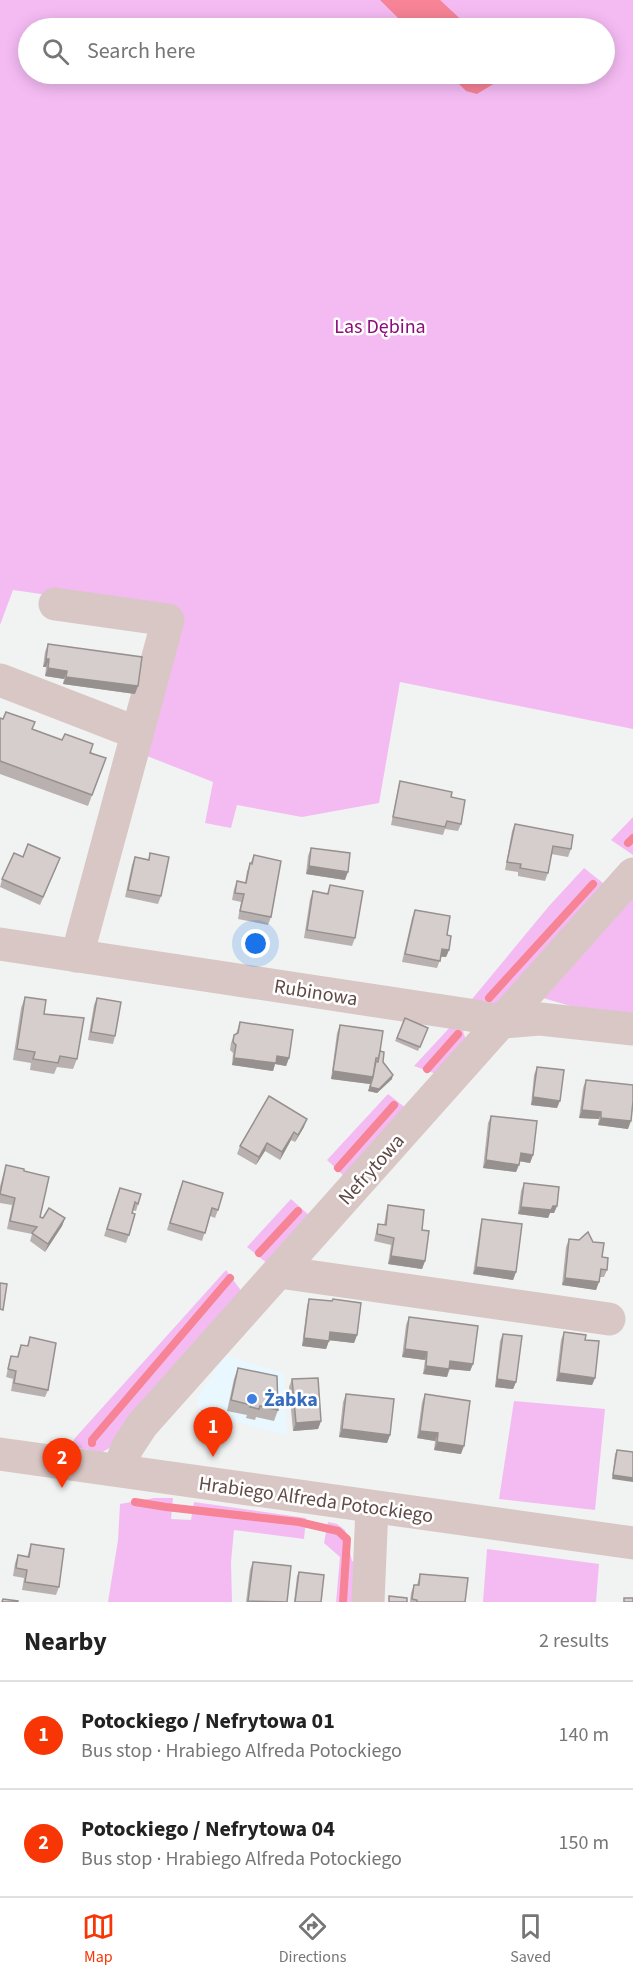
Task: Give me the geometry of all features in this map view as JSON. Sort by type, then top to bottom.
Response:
[{"type":"street","points":[[55,604],[168,621],[78,956]]},
{"type":"street","points":[[0,680],[138,733]]},
{"type":"street","name":"Nefrytowa","points":[[119,1470],[127,1448],[142,1425],[633,874]]},
{"type":"street","name":"Rubinowa","points":[[0,944],[503,1022],[540,1019],[633,1029]]},
{"type":"street","points":[[279,1272],[609,1319]]},
{"type":"street","name":"Hrabiego Alfreda Potockiego","points":[[0,1454],[633,1543]]},
{"type":"street","points":[[368,1602],[372,1507]]},
{"type":"shaded area","points":[[380,0],[440,0],[459,18],[398,18]]},
{"type":"shaded area","points":[[459,84],[493,84],[477,94],[466,91]]},
{"type":"shaded area","points":[[225,1355],[284,1373],[287,1435],[199,1413],[197,1399]]},
{"type":"green space","name":"Las Dębina","points":[[0,0],[633,0],[633,729],[400,682],[379,803],[302,817],[237,805],[231,828],[205,823],[213,782],[142,754],[180,614],[13,590],[0,625]]},
{"type":"green space","points":[[633,817],[633,855],[611,840]]},
{"type":"green space","points":[[584,868],[608,887],[503,1009],[468,1004],[549,906]]},
{"type":"green space","points":[[633,891],[633,1013],[574,1007],[543,998]]},
{"type":"green space","points":[[460,1022],[465,1037],[465,1051],[439,1075],[414,1066],[453,1024]]},
{"type":"green space","points":[[388,1094],[407,1109],[345,1177],[327,1160]]},
{"type":"green space","points":[[291,1199],[311,1217],[268,1264],[247,1247]]},
{"type":"green space","points":[[226,1270],[242,1292],[121,1441],[101,1453],[71,1446],[75,1438]]},
{"type":"green space","points":[[514,1401],[605,1409],[595,1510],[499,1499]]},
{"type":"green space","points":[[154,1498],[173,1498],[171,1519],[191,1520],[194,1502],[306,1518],[304,1539],[234,1530],[231,1562],[232,1602],[108,1602],[118,1540],[120,1504]]},
{"type":"green space","points":[[328,1522],[337,1524],[345,1530],[352,1561],[359,1563],[362,1602],[336,1602],[340,1557],[324,1543]]},
{"type":"green space","points":[[487,1549],[599,1564],[596,1602],[483,1602]]},
{"type":"building","points":[[48,644],[142,657],[138,686],[66,677],[67,671],[48,668],[49,659],[46,659]]},
{"type":"building","points":[[6,712],[35,722],[32,729],[62,740],[65,734],[93,744],[90,753],[106,758],[92,795],[0,761],[0,718],[3,719]]},
{"type":"building","points":[[400,781],[452,792],[451,797],[465,800],[461,824],[447,821],[445,827],[393,817]]},
{"type":"building","points":[[515,824],[573,835],[571,849],[553,846],[548,873],[520,868],[521,864],[507,862]]},
{"type":"building","points":[[28,844],[60,858],[43,897],[2,879],[14,853],[23,857]]},
{"type":"building","points":[[311,848],[350,853],[348,872],[309,866]]},
{"type":"building","points":[[150,853],[169,857],[161,896],[128,890],[135,857],[149,860]]},
{"type":"building","points":[[254,855],[281,861],[271,917],[240,911],[244,894],[235,893],[237,881],[246,883]]},
{"type":"building","points":[[330,885],[363,891],[355,938],[307,930],[313,891],[328,894]]},
{"type":"building","points":[[415,910],[450,916],[447,935],[451,936],[449,950],[442,949],[440,961],[405,954]]},
{"type":"building","points":[[25,997],[46,1000],[44,1014],[84,1018],[77,1059],[60,1056],[58,1063],[33,1059],[35,1052],[17,1049]]},
{"type":"building","points":[[97,998],[121,1002],[115,1036],[91,1032]]},
{"type":"building","points":[[405,1018],[428,1028],[420,1047],[397,1038]]},
{"type":"building","points":[[240,1022],[293,1030],[289,1058],[277,1056],[276,1063],[234,1058],[236,1045],[233,1042],[234,1035],[238,1033]]},
{"type":"building","points":[[340,1025],[383,1031],[379,1058],[376,1058],[373,1077],[333,1071]]},
{"type":"building","points":[[380,1051],[384,1052],[383,1062],[393,1075],[379,1089],[370,1087]]},
{"type":"building","points":[[537,1067],[564,1070],[560,1101],[533,1097]]},
{"type":"building","points":[[586,1080],[633,1085],[631,1121],[601,1118],[601,1112],[582,1110]]},
{"type":"building","points":[[269,1096],[307,1119],[298,1135],[294,1132],[282,1152],[267,1143],[259,1157],[240,1146]]},
{"type":"building","points":[[491,1116],[537,1121],[533,1155],[521,1153],[519,1165],[486,1160]]},
{"type":"building","points":[[6,1165],[49,1177],[40,1217],[43,1218],[49,1208],[65,1218],[48,1244],[32,1233],[37,1227],[10,1221],[15,1198],[0,1194]]},
{"type":"building","points":[[183,1181],[223,1193],[218,1210],[212,1208],[205,1233],[170,1223]]},
{"type":"building","points":[[524,1183],[559,1187],[557,1206],[553,1206],[551,1210],[521,1207]]},
{"type":"building","points":[[120,1188],[141,1194],[138,1204],[135,1202],[132,1213],[135,1214],[129,1235],[107,1229]]},
{"type":"building","points":[[388,1205],[424,1210],[422,1230],[429,1231],[425,1261],[391,1256],[394,1238],[377,1234],[378,1224],[386,1225]]},
{"type":"building","points":[[482,1219],[522,1224],[516,1272],[476,1267]]},
{"type":"building","points":[[588,1232],[593,1242],[604,1243],[602,1257],[608,1258],[607,1270],[601,1269],[599,1282],[565,1278],[569,1239],[579,1240]]},
{"type":"building","points":[[0,1283],[7,1284],[3,1310],[0,1309]]},
{"type":"building","points":[[309,1299],[332,1301],[333,1299],[361,1303],[357,1335],[330,1332],[329,1341],[304,1338]]},
{"type":"building","points":[[409,1317],[478,1326],[473,1364],[450,1361],[449,1369],[426,1366],[427,1352],[405,1349]]},
{"type":"building","points":[[564,1332],[586,1335],[585,1340],[599,1341],[595,1378],[559,1373]]},
{"type":"building","points":[[503,1334],[522,1336],[516,1382],[497,1379]]},
{"type":"building","points":[[30,1337],[56,1343],[48,1390],[14,1383],[16,1371],[8,1369],[11,1356],[18,1357],[21,1345],[28,1346]]},
{"type":"building","name":"Żabka","points":[[238,1368],[277,1376],[278,1410],[260,1406],[259,1409],[231,1400]]},
{"type":"building","points":[[318,1378],[321,1421],[296,1423],[292,1379]]},
{"type":"building","points":[[346,1394],[394,1399],[390,1435],[342,1429]]},
{"type":"building","points":[[425,1394],[470,1401],[464,1446],[437,1442],[438,1433],[420,1431]]},
{"type":"building","points":[[617,1450],[633,1452],[633,1478],[613,1475]]},
{"type":"building","points":[[31,1544],[64,1549],[59,1587],[25,1582],[27,1570],[16,1568],[18,1555],[29,1557]]},
{"type":"building","points":[[253,1562],[291,1566],[287,1602],[248,1601]]},
{"type":"building","points":[[299,1572],[324,1575],[321,1602],[295,1602]]},
{"type":"building","points":[[420,1574],[468,1578],[465,1602],[417,1602],[412,1599],[414,1585],[419,1585]]},
{"type":"building","points":[[389,1596],[407,1598],[407,1602],[389,1602]]},
{"type":"building","points":[[624,1598],[633,1598],[633,1602],[624,1602]]},
{"type":"building","points":[[3,1599],[18,1601],[18,1602],[2,1602]]},
{"type":"waterway","points":[[628,843],[633,838]]},
{"type":"waterway","points":[[489,998],[593,884]]},
{"type":"waterway","points":[[427,1069],[458,1034]]},
{"type":"waterway","points":[[338,1168],[394,1105]]},
{"type":"waterway","points":[[259,1253],[298,1211]]},
{"type":"waterway","points":[[92,1443],[92,1440],[230,1278]]},
{"type":"waterway","points":[[135,1502],[299,1522],[338,1531],[347,1539],[343,1602]]},
{"type":"place","name":"Żabka","points":[[252,1399]]},
{"type":"place","name":"Potockiego / Nefrytowa 01","points":[[213,1457]]},
{"type":"place","name":"Potockiego / Nefrytowa 04","points":[[62,1488]]}]
